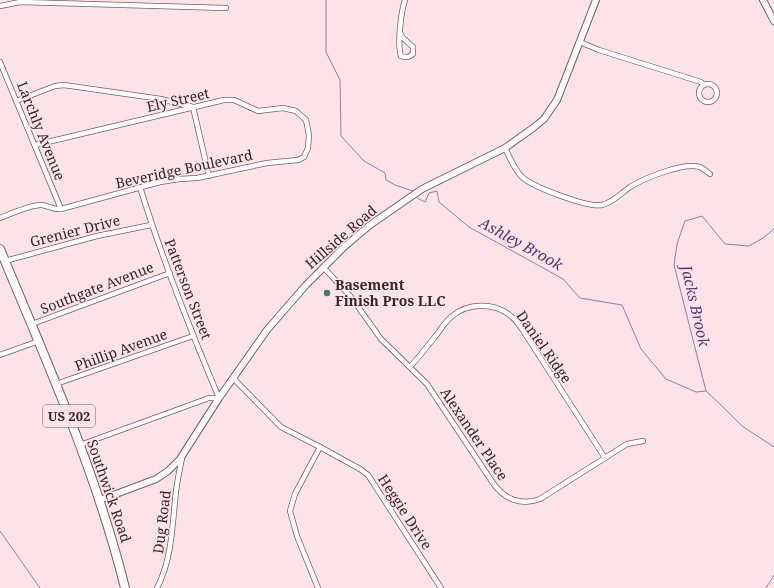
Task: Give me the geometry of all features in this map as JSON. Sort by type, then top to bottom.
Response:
[{"type":"highway","name":"Southwick Road","points":[[0,249],[39,341],[80,445],[100,500],[125,588]]},
{"type":"street","points":[[400,33],[402,38],[413,47],[414,54],[410,57],[402,56],[399,51],[400,33],[406,0]]},
{"type":"street","name":"Hillside Road","points":[[100,500],[148,483],[162,476],[174,466],[259,341],[290,302],[344,247],[370,224],[422,189],[505,148],[544,119],[557,100],[596,0]]},
{"type":"street","points":[[763,0],[774,21]]},
{"type":"street","points":[[0,6],[20,2],[226,8]]},
{"type":"street","points":[[580,42],[599,50],[701,82],[703,85],[712,84],[717,89],[717,98],[712,102],[703,101],[699,96],[699,90],[703,85]]},
{"type":"street","name":"Larchly Avenue","points":[[0,62],[61,209]]},
{"type":"street","points":[[16,101],[54,86],[64,85],[161,99],[193,107],[209,176]]},
{"type":"street","name":"Ely Street","points":[[35,145],[224,100],[234,100],[258,111],[283,108],[296,111],[306,120],[309,135]]},
{"type":"street","name":"Beveridge Boulevard","points":[[0,218],[21,210],[38,206],[61,209],[140,187],[172,180],[209,176],[267,163],[293,162],[304,157],[309,135]]},
{"type":"street","points":[[505,148],[516,169],[525,180],[540,188],[591,205],[602,205],[612,201],[630,187],[664,172],[694,166],[710,174]]},
{"type":"street","name":"Patterson Street","points":[[140,187],[152,225],[193,336],[219,398]]},
{"type":"street","name":"Grenier Drive","points":[[5,261],[78,240],[152,225]]},
{"type":"street","name":"Alexander Place","points":[[324,268],[351,297],[381,339],[423,380],[434,393],[497,488],[504,495],[526,502],[540,499],[629,443],[643,441]]},
{"type":"street","name":"Southgate Avenue","points":[[32,324],[170,273]]},
{"type":"street","name":"Daniel Ridge","points":[[410,367],[442,326],[455,314],[463,309],[476,306],[487,306],[498,309],[511,316],[522,329],[605,458]]},
{"type":"street","name":"Phillip Avenue","points":[[56,384],[193,336]]},
{"type":"street","points":[[0,355],[39,341]]},
{"type":"street","name":"Heggie Drive","points":[[233,378],[281,427],[360,469],[368,475],[441,588]]},
{"type":"street","points":[[80,445],[209,398],[219,398]]},
{"type":"street","points":[[318,588],[297,536],[290,511],[295,494],[320,447]]},
{"type":"street","name":"Dug Road","points":[[157,588],[166,568],[169,555],[175,498],[182,456]]},
{"type":"waterway","name":"Ashley Brook","points":[[326,0],[326,52],[340,80],[341,136],[364,161],[385,173],[386,180],[395,185],[413,191]]},
{"type":"waterway","name":"Ashley Brook","points":[[417,198],[425,202],[429,193],[437,191],[439,202],[469,227],[563,279],[580,298],[622,305],[641,349],[666,379],[696,392],[706,391]]},
{"type":"waterway","name":"Jacks Brook","points":[[774,229],[763,238],[749,246],[725,244],[702,216],[685,221],[677,244],[674,265],[706,391],[742,426],[774,447]]},
{"type":"waterway","points":[[0,531],[40,588]]},
{"type":"waterway","name":"Jacks Brook","points":[[766,588],[774,575]]},
{"type":"place","name":"Basement Finish Pros LLC","points":[[327,293]]}]
